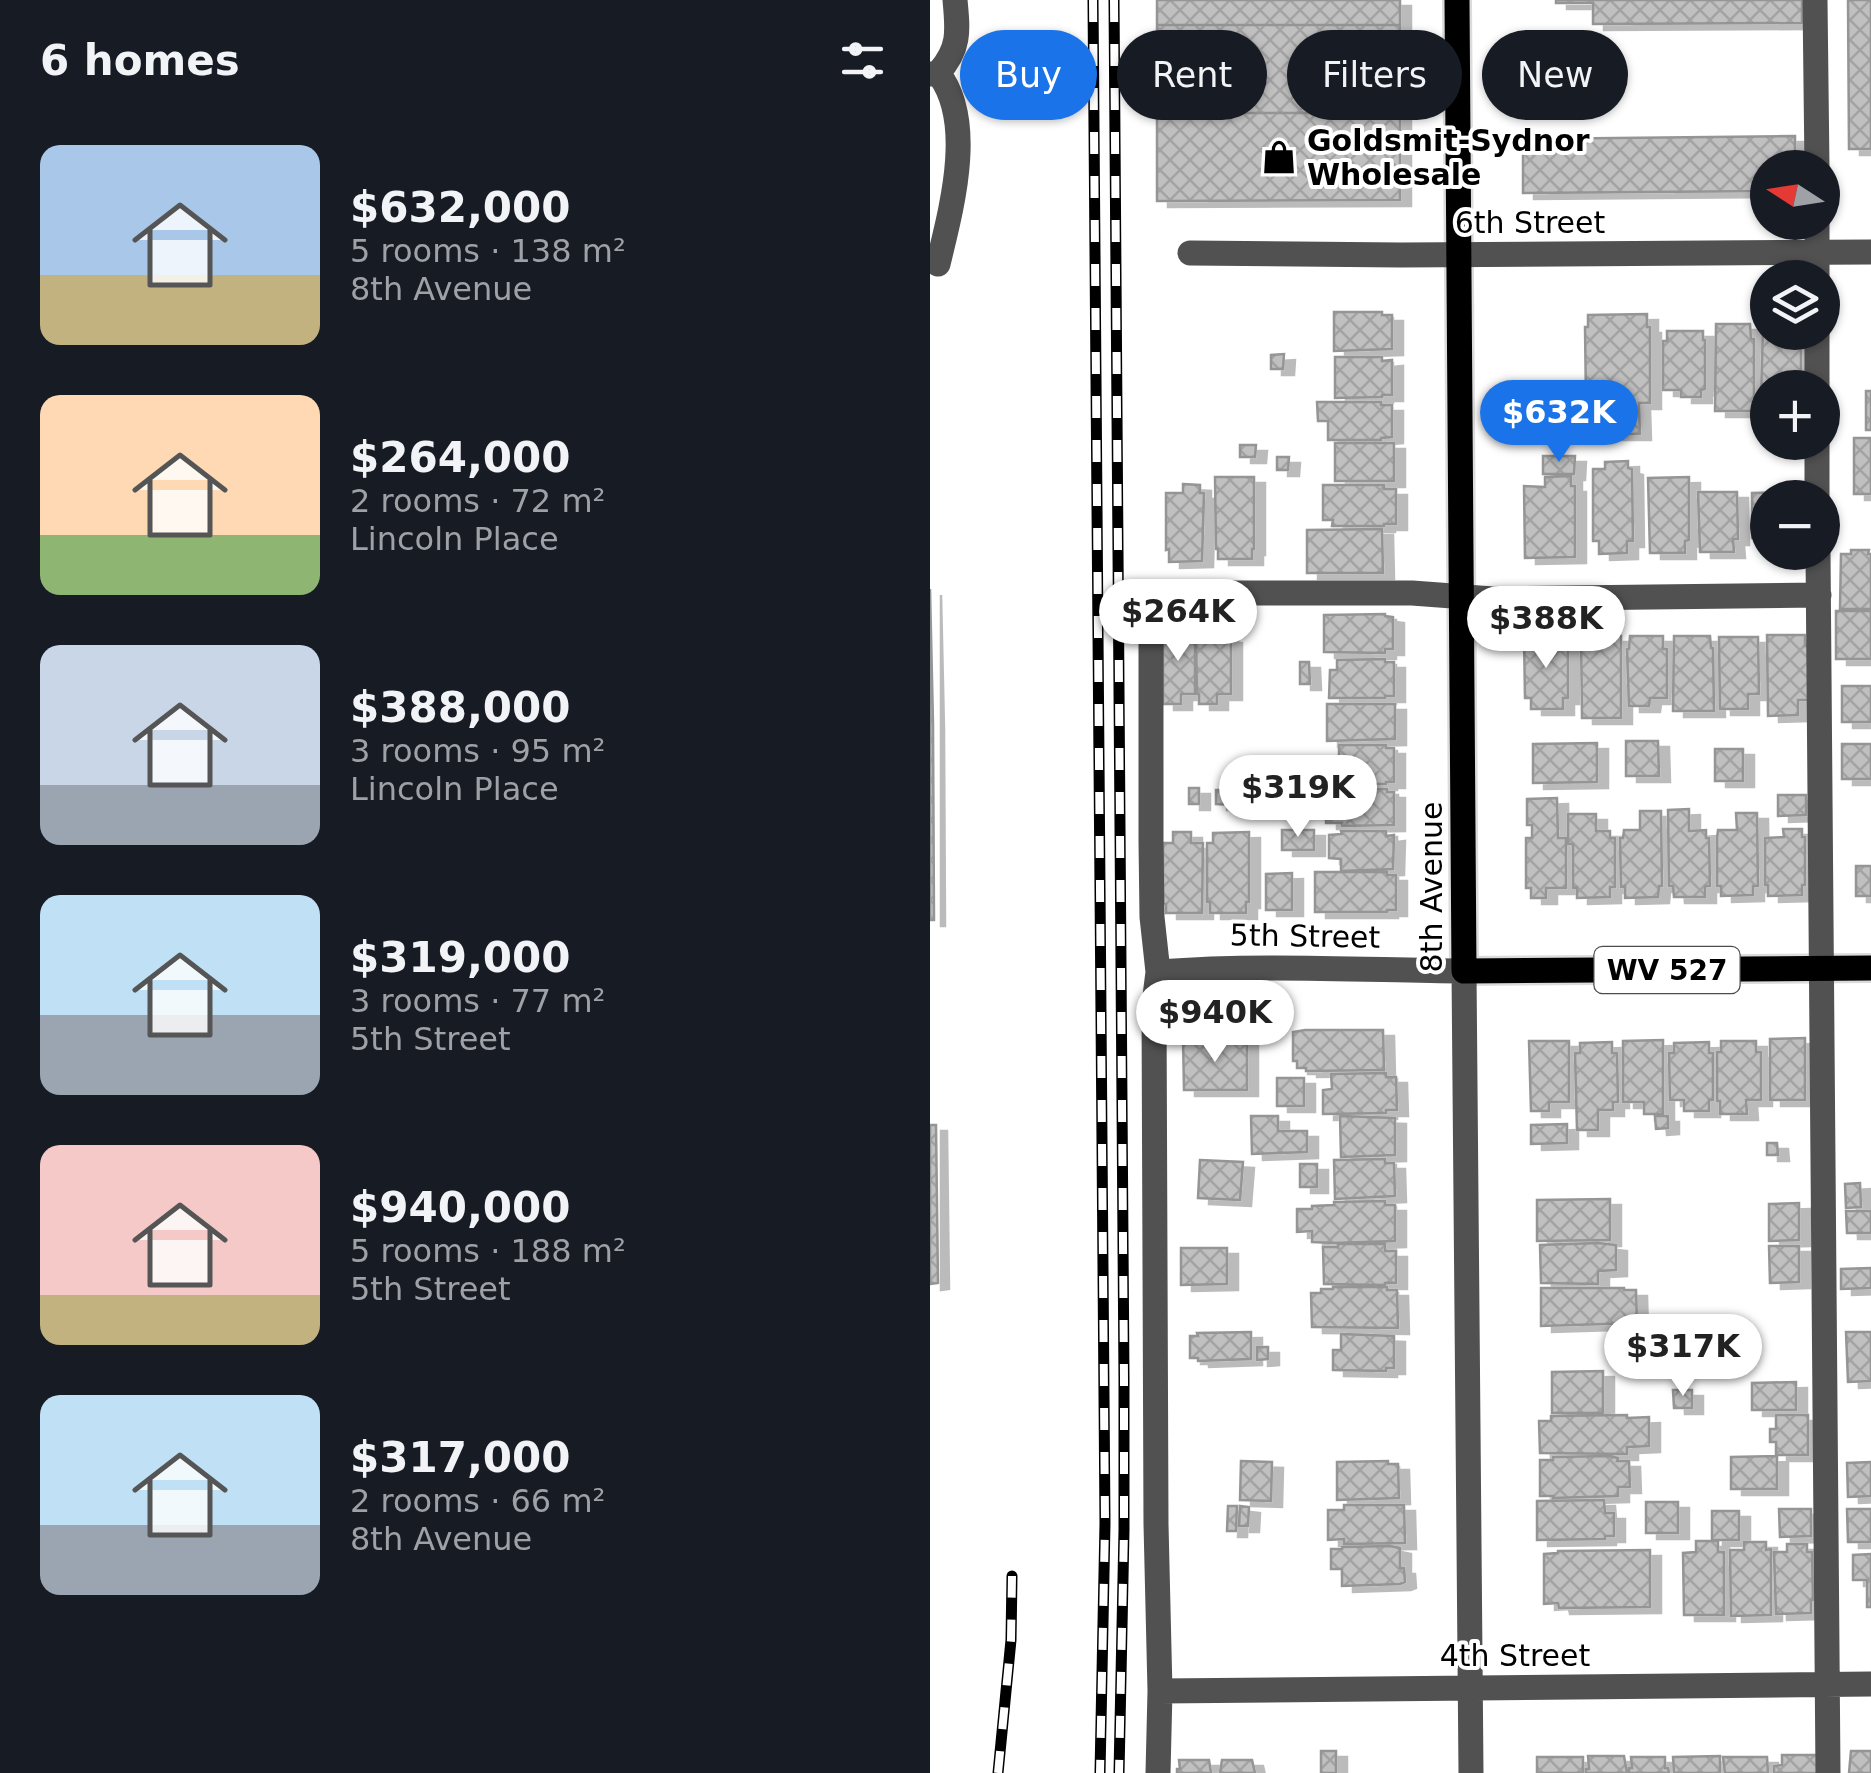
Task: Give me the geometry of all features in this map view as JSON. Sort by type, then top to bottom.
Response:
[{"type":"main road","name":"8th Avenue","points":[[1457,0],[1464,971]]},
{"type":"main road","name":"5th Street","points":[[1464,971],[1871,968]]},
{"type":"street","points":[[942,264],[958,132],[954,100],[934,74],[949,61],[956,44],[956,0]]},
{"type":"street","points":[[1815,0],[1817,150]]},
{"type":"street","name":"6th Street","points":[[1190,252],[1750,263]]},
{"type":"street","name":"6th Street","points":[[1838,260],[1871,252]]},
{"type":"street","points":[[1818,570],[1828,1773]]},
{"type":"street","points":[[1158,1773],[1154,1004],[1158,972],[1152,917],[1150,736],[1151,621],[1158,596],[1427,593],[1508,599],[1819,595]]},
{"type":"street","name":"5th Street","points":[[1158,972],[1261,967],[1464,971]]},
{"type":"street","name":"8th Avenue","points":[[1464,971],[1470,1773]]},
{"type":"street","name":"4th Street","points":[[1160,1690],[1871,1684]]},
{"type":"building","points":[[1157,0],[1400,0],[1400,25],[1157,25]]},
{"type":"building","points":[[1556,0],[1802,0],[1802,23],[1593,24],[1593,3]]},
{"type":"building","points":[[1848,0],[1871,0],[1871,149],[1849,149]]},
{"type":"building","points":[[1157,25],[1400,25],[1400,30],[1287,30],[1287,113],[1267,113],[1267,30],[1157,30]]},
{"type":"building","name":"Goldsmit-Sydnor Wholesale","points":[[1267,113],[1287,113],[1287,120],[1400,120],[1400,200],[1157,201],[1157,120],[1267,120]]},
{"type":"building","points":[[1795,136],[1795,150],[1750,150],[1750,191],[1523,193],[1523,139]]},
{"type":"building","points":[[1334,312],[1392,315],[1392,349],[1334,351]]},
{"type":"building","points":[[1647,314],[1650,403],[1639,403],[1640,434],[1609,434],[1609,403],[1586,403],[1588,315]]},
{"type":"building","points":[[1716,324],[1750,324],[1754,370],[1750,370],[1750,411],[1715,411]]},
{"type":"building","points":[[1667,331],[1703,331],[1705,389],[1701,390],[1701,397],[1681,397],[1681,390],[1663,390],[1663,341],[1667,341]]},
{"type":"building","points":[[1762,350],[1801,350],[1801,370],[1762,370]]},
{"type":"building","points":[[1284,354],[1283,369],[1271,369],[1271,355]]},
{"type":"building","points":[[1335,357],[1392,360],[1392,395],[1335,398]]},
{"type":"building","points":[[1866,391],[1871,391],[1871,430],[1866,430]]},
{"type":"building","points":[[1317,402],[1392,405],[1392,437],[1328,440],[1328,421],[1318,421]]},
{"type":"building","points":[[1854,438],[1871,438],[1871,494],[1854,494]]},
{"type":"building","points":[[1335,443],[1394,443],[1394,481],[1335,481]]},
{"type":"building","points":[[1240,445],[1256,445],[1255,457],[1240,457]]},
{"type":"building","points":[[1543,456],[1575,456],[1574,474],[1543,474]]},
{"type":"building","points":[[1277,457],[1289,457],[1288,470],[1277,470]]},
{"type":"building","points":[[1628,461],[1628,468],[1632,469],[1633,541],[1627,541],[1627,553],[1599,554],[1599,541],[1593,541],[1593,469],[1605,469],[1605,462]]},
{"type":"building","points":[[1571,476],[1571,486],[1575,486],[1575,557],[1525,558],[1524,486],[1545,487],[1545,477]]},
{"type":"building","points":[[1215,477],[1254,477],[1252,559],[1218,559]]},
{"type":"building","points":[[1689,477],[1689,540],[1685,541],[1685,553],[1650,553],[1648,478]]},
{"type":"building","points":[[1183,484],[1200,485],[1200,493],[1204,493],[1202,561],[1169,562],[1169,549],[1166,550],[1166,493],[1183,493]]},
{"type":"building","points":[[1323,485],[1384,485],[1384,489],[1396,489],[1396,524],[1332,526],[1333,520],[1323,520]]},
{"type":"building","points":[[1698,492],[1737,492],[1738,539],[1733,539],[1734,552],[1700,552]]},
{"type":"building","points":[[1382,529],[1383,573],[1307,573],[1307,530]]},
{"type":"building","points":[[1851,550],[1869,550],[1871,554],[1871,609],[1840,609],[1841,554],[1851,554]]},
{"type":"building","points":[[930,589],[933,723],[934,920],[930,920]]},
{"type":"building","points":[[1836,611],[1871,611],[1871,659],[1836,659]]},
{"type":"building","points":[[1324,615],[1393,617],[1393,649],[1385,649],[1385,653],[1324,652]]},
{"type":"building","points":[[1163,627],[1191,628],[1191,637],[1195,637],[1195,694],[1181,694],[1181,704],[1163,704]]},
{"type":"building","points":[[1198,627],[1227,627],[1227,637],[1231,637],[1231,694],[1217,694],[1217,704],[1199,704]]},
{"type":"building","points":[[1767,635],[1805,635],[1805,646],[1810,645],[1810,700],[1798,700],[1798,715],[1768,716]]},
{"type":"building","points":[[1524,636],[1568,636],[1568,698],[1563,698],[1563,709],[1531,709],[1531,698],[1525,698]]},
{"type":"building","points":[[1581,636],[1621,636],[1621,718],[1582,718]]},
{"type":"building","points":[[1630,636],[1663,636],[1663,649],[1667,649],[1667,698],[1650,698],[1649,706],[1629,706]]},
{"type":"building","points":[[1674,636],[1710,636],[1714,711],[1673,711]]},
{"type":"building","points":[[1719,637],[1758,637],[1759,694],[1748,694],[1748,709],[1720,709]]},
{"type":"building","points":[[1337,660],[1394,662],[1394,696],[1329,698],[1330,670],[1337,670]]},
{"type":"building","points":[[1300,662],[1309,662],[1310,684],[1300,684]]},
{"type":"building","points":[[1842,686],[1871,686],[1871,722],[1842,722]]},
{"type":"building","points":[[1327,704],[1395,704],[1395,739],[1327,741]]},
{"type":"building","points":[[1626,741],[1658,741],[1659,776],[1626,776]]},
{"type":"building","points":[[1597,743],[1597,782],[1533,783],[1533,744]]},
{"type":"building","points":[[1842,744],[1871,744],[1871,779],[1842,779]]},
{"type":"building","points":[[1339,745],[1394,748],[1394,782],[1339,784]]},
{"type":"building","points":[[1715,749],[1743,749],[1743,781],[1715,781]]},
{"type":"building","points":[[1279,773],[1293,773],[1293,785],[1279,785]]},
{"type":"building","points":[[1189,788],[1199,788],[1199,804],[1189,804]]},
{"type":"building","points":[[1317,789],[1394,792],[1394,825],[1326,823],[1326,808],[1317,808]]},
{"type":"building","points":[[1216,790],[1234,790],[1234,805],[1216,804]]},
{"type":"building","points":[[1269,790],[1283,790],[1283,802],[1269,802]]},
{"type":"building","points":[[1778,795],[1806,795],[1806,815],[1778,816]]},
{"type":"building","points":[[1557,798],[1558,838],[1566,838],[1566,888],[1546,888],[1546,898],[1531,898],[1531,888],[1526,888],[1526,838],[1532,838],[1532,825],[1527,825],[1527,799]]},
{"type":"building","points":[[1689,809],[1689,831],[1706,830],[1709,838],[1710,886],[1705,886],[1705,897],[1674,897],[1673,886],[1669,886],[1668,810]]},
{"type":"building","points":[[1640,811],[1661,811],[1662,886],[1658,897],[1625,898],[1625,886],[1621,887],[1620,838],[1624,830],[1640,830]]},
{"type":"building","points":[[1736,813],[1757,813],[1758,886],[1753,886],[1753,895],[1721,896],[1721,886],[1717,886],[1718,830],[1737,830]]},
{"type":"building","points":[[1568,814],[1596,814],[1596,831],[1610,831],[1610,838],[1615,838],[1615,887],[1610,887],[1610,897],[1577,898],[1577,887],[1573,888],[1573,844],[1568,844]]},
{"type":"building","points":[[1783,829],[1802,829],[1805,837],[1802,895],[1768,896],[1765,838],[1784,837]]},
{"type":"building","points":[[1282,830],[1314,830],[1314,850],[1282,850]]},
{"type":"building","points":[[1341,831],[1386,831],[1386,836],[1394,835],[1393,869],[1341,871],[1341,859],[1329,858],[1329,835],[1342,834]]},
{"type":"building","points":[[1173,832],[1191,832],[1191,843],[1203,843],[1202,913],[1166,913],[1163,843],[1173,843]]},
{"type":"building","points":[[1249,832],[1246,913],[1210,913],[1207,843],[1213,843],[1213,833]]},
{"type":"building","points":[[1856,866],[1871,866],[1871,896],[1856,896]]},
{"type":"building","points":[[1315,872],[1396,875],[1396,910],[1315,912]]},
{"type":"building","points":[[1292,873],[1292,910],[1266,910],[1266,874]]},
{"type":"building","points":[[1383,1030],[1384,1070],[1297,1068],[1297,1061],[1293,1061],[1293,1032]]},
{"type":"building","points":[[1805,1038],[1805,1100],[1770,1100],[1770,1039]]},
{"type":"building","points":[[1183,1040],[1247,1040],[1247,1090],[1184,1090]]},
{"type":"building","points":[[1663,1040],[1663,1114],[1644,1114],[1644,1102],[1623,1102],[1623,1041]]},
{"type":"building","points":[[1529,1041],[1569,1041],[1569,1102],[1549,1102],[1549,1111],[1531,1111]]},
{"type":"building","points":[[1721,1041],[1756,1041],[1756,1052],[1761,1052],[1761,1100],[1746,1100],[1747,1114],[1720,1114],[1717,1052],[1721,1052]]},
{"type":"building","points":[[1612,1042],[1612,1053],[1617,1053],[1618,1102],[1613,1102],[1613,1110],[1598,1110],[1598,1130],[1577,1130],[1575,1053],[1580,1053],[1580,1043]]},
{"type":"building","points":[[1709,1042],[1709,1053],[1713,1053],[1713,1100],[1709,1100],[1709,1111],[1684,1111],[1684,1100],[1670,1100],[1669,1053],[1674,1053],[1674,1043]]},
{"type":"building","points":[[1386,1073],[1386,1077],[1396,1077],[1397,1110],[1323,1114],[1323,1090],[1332,1089],[1331,1074]]},
{"type":"building","points":[[1277,1078],[1304,1078],[1304,1106],[1277,1106]]},
{"type":"building","points":[[1251,1116],[1278,1116],[1278,1131],[1307,1131],[1307,1152],[1252,1154]]},
{"type":"building","points":[[1340,1116],[1395,1118],[1395,1155],[1341,1157]]},
{"type":"building","points":[[1655,1116],[1668,1116],[1668,1128],[1656,1129]]},
{"type":"building","points":[[1567,1124],[1567,1143],[1531,1144],[1531,1125]]},
{"type":"building","points":[[930,1125],[936,1125],[938,1283],[930,1284]]},
{"type":"building","points":[[1767,1143],[1777,1143],[1778,1155],[1767,1155]]},
{"type":"building","points":[[1385,1159],[1385,1163],[1394,1163],[1395,1196],[1335,1199],[1334,1160]]},
{"type":"building","points":[[1200,1160],[1243,1162],[1240,1200],[1198,1198]]},
{"type":"building","points":[[1300,1164],[1317,1164],[1317,1187],[1300,1187]]},
{"type":"building","points":[[1860,1183],[1861,1207],[1846,1208],[1845,1184]]},
{"type":"building","points":[[1610,1199],[1610,1240],[1537,1241],[1537,1200]]},
{"type":"building","points":[[1385,1201],[1385,1205],[1395,1205],[1395,1241],[1312,1242],[1312,1231],[1297,1232],[1297,1209],[1334,1202]]},
{"type":"building","points":[[1799,1203],[1799,1240],[1769,1241],[1769,1204]]},
{"type":"building","points":[[1846,1211],[1871,1211],[1871,1233],[1847,1233]]},
{"type":"building","points":[[1385,1244],[1385,1251],[1396,1251],[1396,1283],[1324,1284],[1323,1247]]},
{"type":"building","points":[[1540,1245],[1616,1245],[1616,1270],[1598,1271],[1598,1284],[1541,1283]]},
{"type":"building","points":[[1769,1246],[1799,1246],[1799,1282],[1770,1283]]},
{"type":"building","points":[[1181,1248],[1227,1248],[1227,1284],[1181,1285]]},
{"type":"building","points":[[1871,1268],[1871,1288],[1841,1289],[1841,1269]]},
{"type":"building","points":[[1333,1287],[1397,1290],[1398,1328],[1312,1327],[1311,1293]]},
{"type":"building","points":[[1541,1288],[1636,1290],[1637,1323],[1541,1326]]},
{"type":"building","points":[[1251,1332],[1251,1359],[1190,1358],[1190,1336],[1198,1336],[1197,1333]]},
{"type":"building","points":[[1846,1332],[1871,1332],[1871,1381],[1848,1382]]},
{"type":"building","points":[[1341,1334],[1394,1336],[1394,1368],[1333,1370],[1333,1350],[1341,1350]]},
{"type":"building","points":[[1257,1347],[1268,1347],[1268,1359],[1257,1360]]},
{"type":"building","points":[[1603,1371],[1603,1413],[1552,1413],[1552,1372]]},
{"type":"building","points":[[1796,1382],[1796,1410],[1752,1410],[1752,1383]]},
{"type":"building","points":[[1673,1390],[1692,1390],[1692,1408],[1674,1408]]},
{"type":"building","points":[[1776,1415],[1808,1415],[1808,1455],[1776,1455],[1770,1429],[1776,1429]]},
{"type":"building","points":[[1551,1416],[1649,1417],[1649,1446],[1627,1447],[1627,1454],[1540,1453],[1539,1421],[1551,1421]]},
{"type":"building","points":[[1609,1456],[1629,1461],[1630,1487],[1618,1487],[1618,1496],[1540,1496],[1540,1460]]},
{"type":"building","points":[[1777,1456],[1777,1489],[1731,1489],[1731,1457]]},
{"type":"building","points":[[1241,1461],[1272,1462],[1271,1501],[1240,1500]]},
{"type":"building","points":[[1337,1462],[1398,1464],[1399,1498],[1337,1500]]},
{"type":"building","points":[[1871,1462],[1871,1496],[1848,1497],[1847,1463]]},
{"type":"building","points":[[1604,1500],[1605,1513],[1614,1513],[1614,1536],[1537,1540],[1537,1501]]},
{"type":"building","points":[[1646,1502],[1678,1502],[1678,1533],[1646,1533]]},
{"type":"building","points":[[1344,1505],[1404,1505],[1405,1543],[1344,1544],[1344,1539],[1328,1540],[1328,1510],[1344,1510]]},
{"type":"building","points":[[1228,1506],[1237,1506],[1236,1531],[1227,1531]]},
{"type":"building","points":[[1240,1506],[1249,1507],[1248,1526],[1239,1526]]},
{"type":"building","points":[[1779,1509],[1811,1509],[1811,1536],[1780,1537]]},
{"type":"building","points":[[1847,1509],[1871,1509],[1871,1542],[1848,1542]]},
{"type":"building","points":[[1712,1511],[1739,1511],[1739,1540],[1712,1540]]},
{"type":"building","points":[[1696,1541],[1718,1541],[1718,1552],[1724,1552],[1724,1615],[1684,1615],[1683,1553],[1696,1552]]},
{"type":"building","points":[[1744,1542],[1766,1542],[1766,1550],[1771,1549],[1771,1615],[1731,1616],[1730,1550],[1744,1550]]},
{"type":"building","points":[[1787,1544],[1807,1544],[1807,1552],[1812,1552],[1811,1613],[1776,1614],[1774,1552],[1787,1552]]},
{"type":"building","points":[[1400,1548],[1405,1582],[1400,1584],[1342,1586],[1342,1569],[1331,1569],[1331,1549]]},
{"type":"building","points":[[1650,1550],[1650,1607],[1559,1608],[1558,1603],[1544,1604],[1544,1554]]},
{"type":"building","points":[[1871,1554],[1871,1607],[1867,1607],[1867,1580],[1853,1580],[1853,1555]]},
{"type":"building","points":[[1321,1751],[1336,1751],[1336,1773],[1321,1773]]},
{"type":"building","points":[[1851,1751],[1871,1751],[1871,1773],[1849,1773]]},
{"type":"building","points":[[1782,1755],[1818,1755],[1818,1773],[1774,1773],[1774,1766],[1782,1765]]},
{"type":"building","points":[[1588,1756],[1624,1756],[1627,1773],[1586,1773]]},
{"type":"building","points":[[1720,1756],[1720,1773],[1674,1773],[1673,1757]]},
{"type":"building","points":[[1537,1757],[1583,1757],[1583,1773],[1537,1773]]},
{"type":"building","points":[[1631,1757],[1665,1757],[1669,1773],[1629,1773]]},
{"type":"building","points":[[1723,1757],[1767,1757],[1768,1773],[1725,1773]]},
{"type":"building","points":[[1179,1760],[1209,1760],[1211,1773],[1177,1773]]},
{"type":"building","points":[[1222,1760],[1252,1760],[1255,1773],[1220,1773]]},
{"type":"railway","points":[[1093,0],[1105,1523],[1100,1773]]},
{"type":"railway","points":[[1114,0],[1124,1379],[1119,1773]]},
{"type":"railway","points":[[998,1773],[1011,1640],[1012,1576]]},
{"type":"place","name":"Goldsmit-Sydnor Wholesale","points":[[1279,157]]}]
